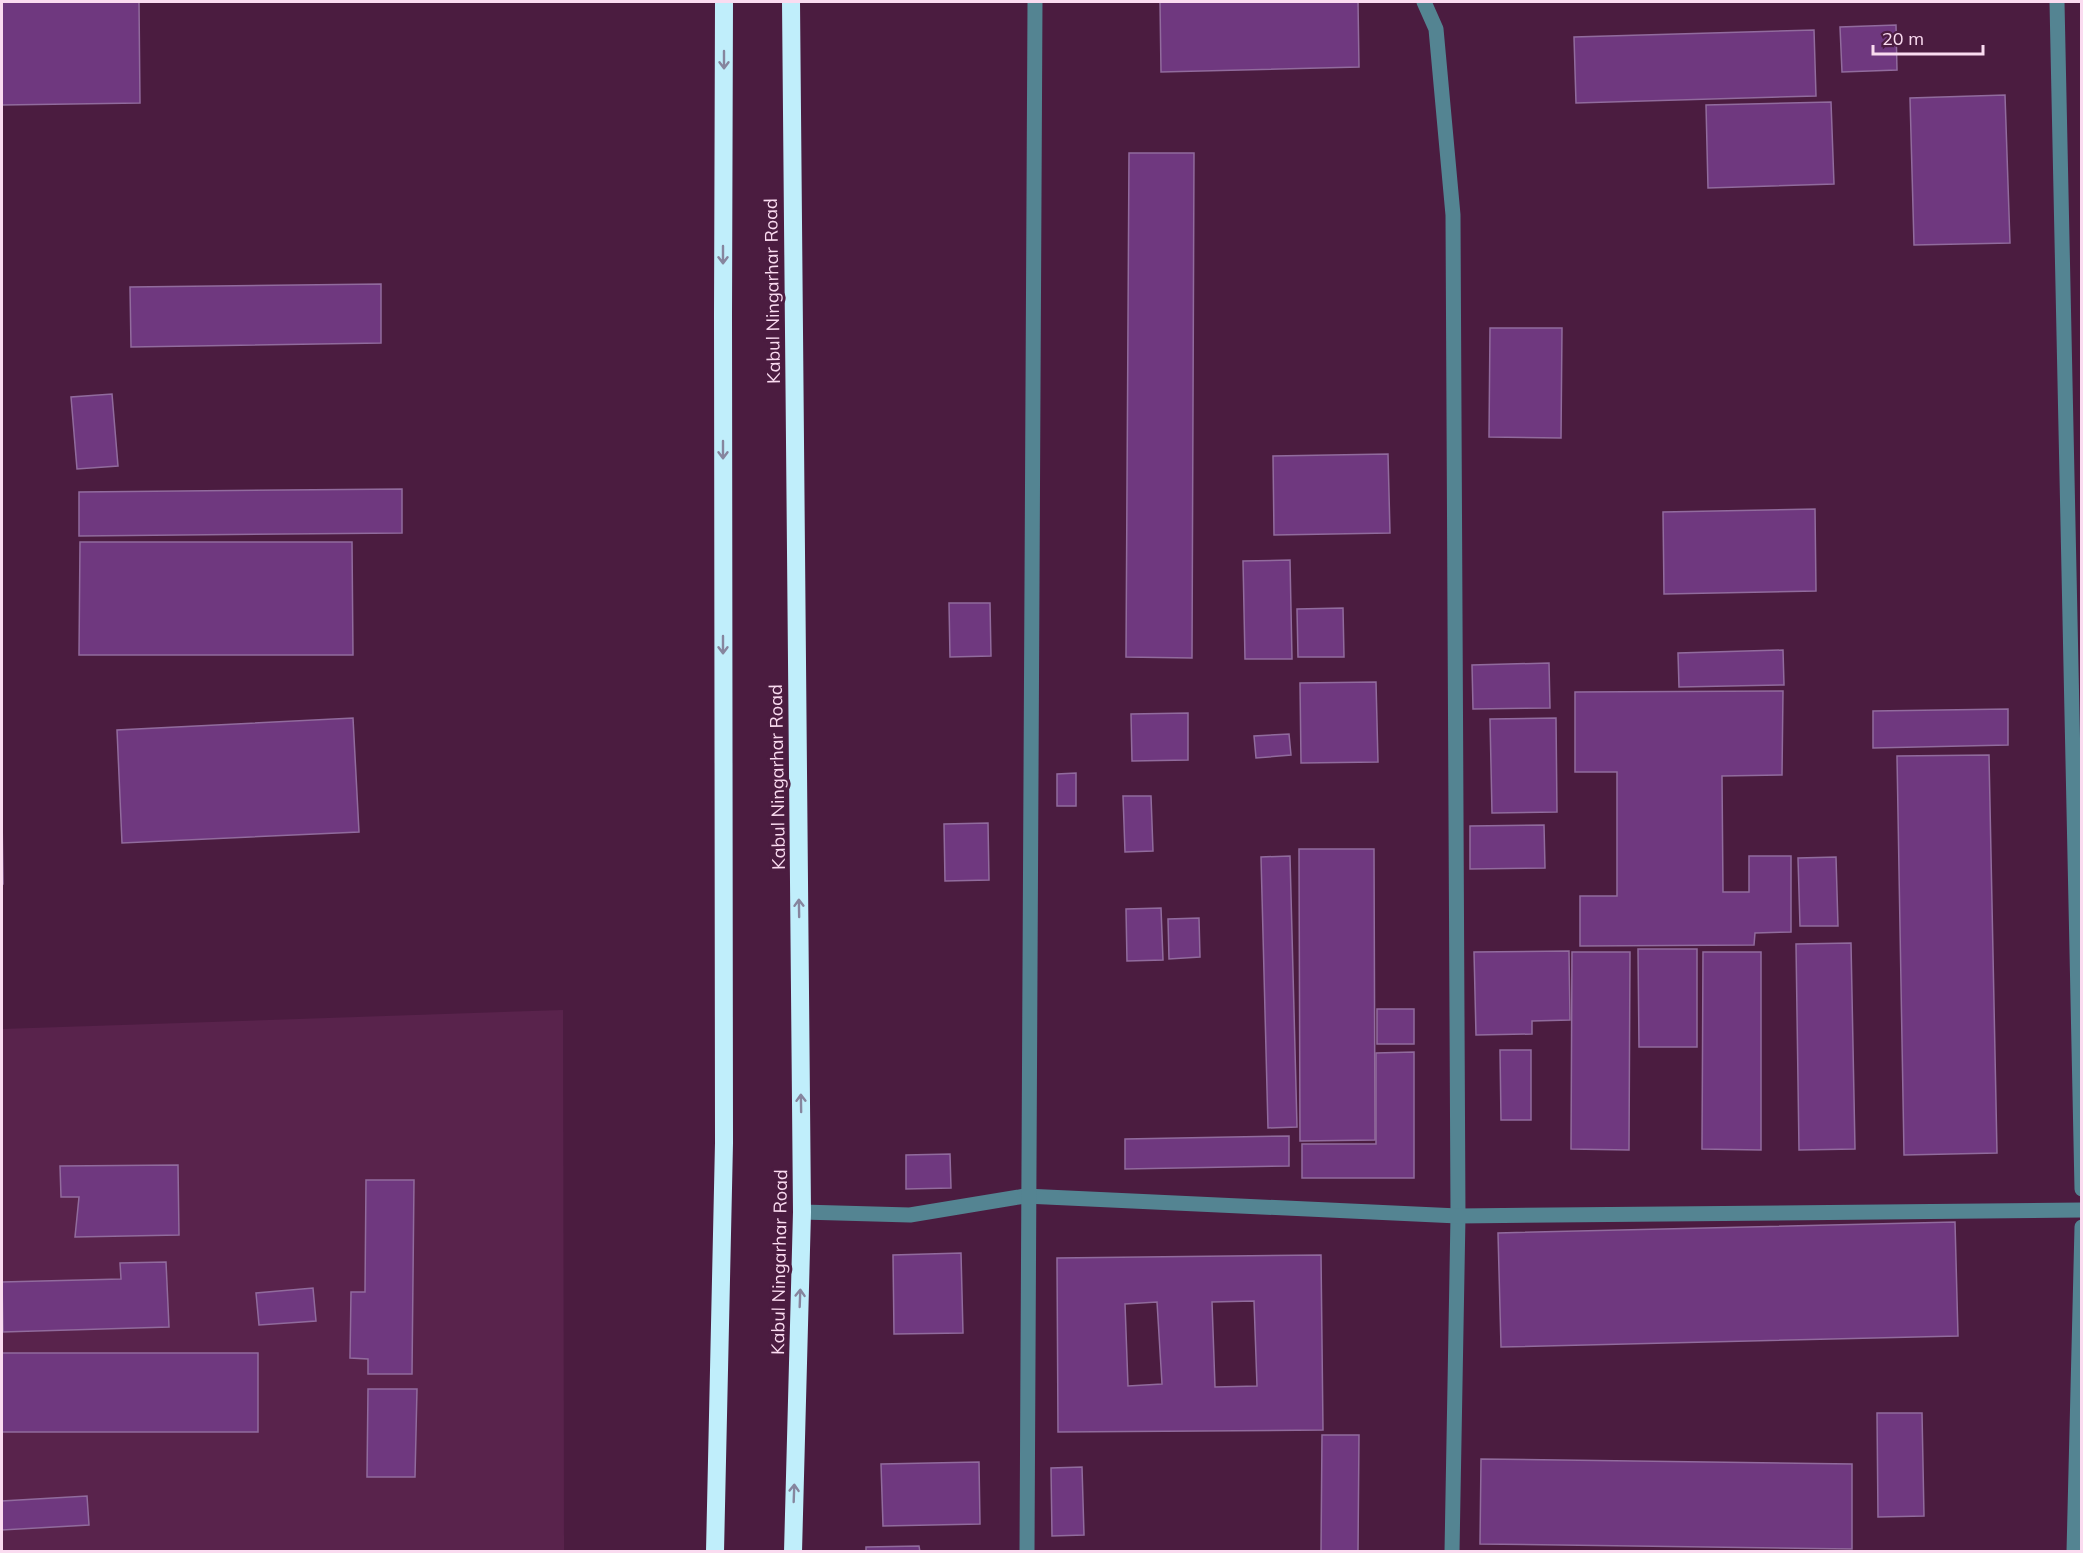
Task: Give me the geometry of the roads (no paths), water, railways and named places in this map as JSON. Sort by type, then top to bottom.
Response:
[{"type":"highway","points":[[715,1551],[724,1143],[724,2]]},
{"type":"highway","name":"Kabul Ningarhar Road","points":[[791,2],[802,1212],[793,1551]]},
{"type":"lane","points":[[1027,1551],[1025,1196],[1035,2]]},
{"type":"lane","points":[[1424,2],[1436,30],[1453,215],[1458,1216],[1452,1551]]},
{"type":"lane","points":[[2057,2],[2082,1189]]},
{"type":"lane","points":[[802,1212],[910,1215],[1025,1196],[1458,1216],[2082,1210]]},
{"type":"lane","points":[[2073,1551],[2082,1227]]}]
